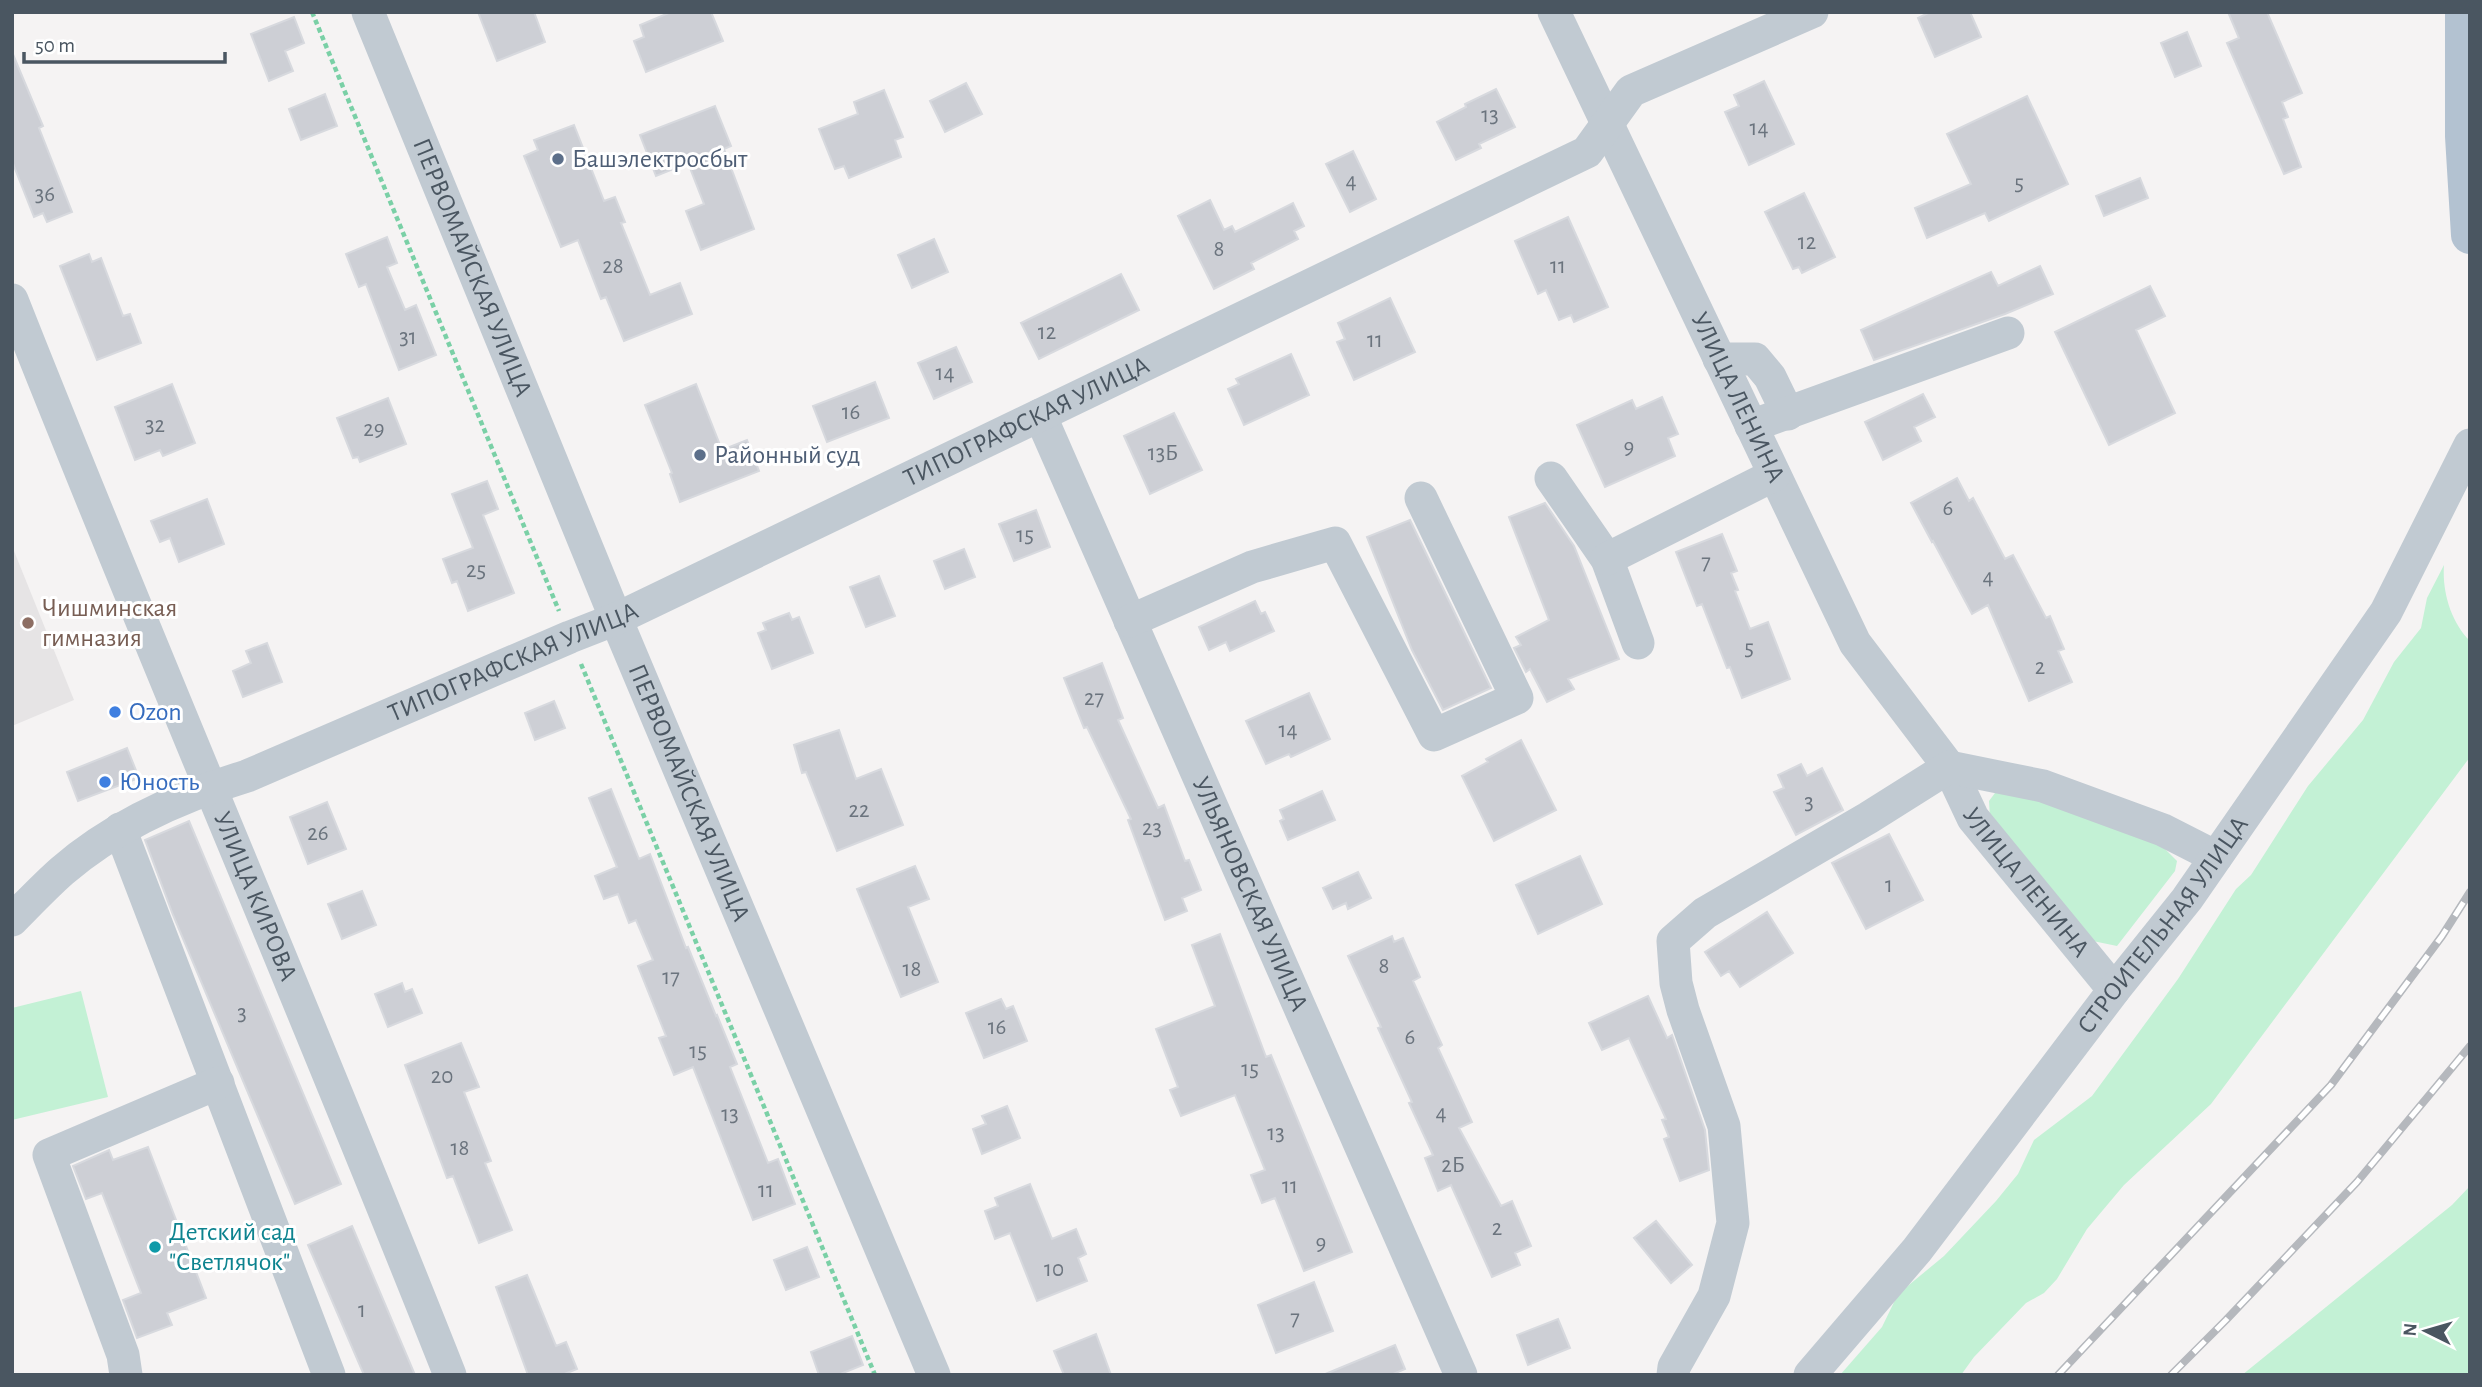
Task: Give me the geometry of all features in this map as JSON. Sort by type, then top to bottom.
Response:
[{"type":"main road","points":[[2464,12],[2464,136],[2470,234]]},
{"type":"street","name":"ПЕРВОМАЙСКАЯ УЛИЦА","points":[[368,12],[616,619],[934,1375]]},
{"type":"street","name":"УЛИЦА ЛЕНИНА","points":[[1554,12],[1855,643],[1950,767],[1973,818],[2114,990]]},
{"type":"street","name":"ТИПОГРАФСКАЯ УЛИЦА","points":[[12,920],[64,870],[120,829],[210,787],[247,776],[616,619],[1587,152],[1631,91],[1812,12]]},
{"type":"street","name":"УЛИЦА КИРОВА","points":[[12,300],[95,510],[358,1143],[450,1375]]},
{"type":"street","points":[[1751,426],[2008,333]]},
{"type":"street","points":[[1718,359],[1755,359],[1770,377],[1788,414]]},
{"type":"street","name":"УЛЬЯНОВСКАЯ УЛИЦА","points":[[1040,415],[1461,1375]]},
{"type":"street","name":"СТРОИТЕЛЬНАЯ УЛИЦА","points":[[1810,1375],[1917,1250],[2114,990],[2188,899],[2386,612],[2470,445]]},
{"type":"street","points":[[1607,559],[1774,475]]},
{"type":"street","points":[[1550,478],[1607,559],[1638,643]]},
{"type":"street","points":[[1130,621],[1252,566],[1335,543],[1434,735],[1517,698],[1421,498]]},
{"type":"street","name":"УЛИЦА ЛЕНИНА","points":[[1950,767],[2043,786],[2163,830],[2216,857]]},
{"type":"street","points":[[1673,1375],[1674,1367],[1714,1296],[1733,1223],[1724,1126],[1683,1010],[1676,983],[1674,941],[1705,914],[1950,767]]},
{"type":"street","points":[[120,829],[329,1375]]},
{"type":"street","points":[[126,1375],[123,1356],[49,1156],[218,1083]]},
{"type":"path","points":[[312,12],[875,1375]]},
{"type":"shaded area","name":"Чишминская гимназия","points":[[12,546],[74,700],[12,726]]},
{"type":"green space","points":[[2444,565],[2449,606],[2470,641],[2470,757],[2211,1104],[2124,1185],[2087,1229],[2057,1279],[2044,1293],[2026,1303],[1974,1357],[1961,1375],[1840,1375],[1882,1327],[1898,1294],[1944,1256],[1996,1201],[2018,1174],[2034,1140],[2092,1096],[2178,979],[2236,889],[2251,875],[2308,786],[2363,720],[2394,662],[2421,628],[2427,598]]},
{"type":"green space","points":[[2008,791],[2157,841],[2177,861],[2175,871],[2117,946],[2088,940],[1990,818],[1989,801],[1995,793]]},
{"type":"green space","points":[[81,991],[108,1097],[12,1120],[12,1008]]},
{"type":"green space","points":[[2470,1186],[2470,1375],[2242,1375],[2452,1205]]},
{"type":"building","points":[[478,12],[534,12],[545,42],[497,61]]},
{"type":"building","points":[[671,12],[711,12],[723,41],[646,72],[634,41],[644,37],[640,25]]},
{"type":"building","points":[[1930,12],[1970,12],[1981,37],[1935,57],[1918,18]]},
{"type":"building","points":[[2228,12],[2267,12],[2302,93],[2282,102],[2288,117],[2283,119],[2301,167],[2284,174],[2227,43],[2239,38]]},
{"type":"building","points":[[294,17],[304,43],[285,51],[293,71],[269,81],[251,34]]},
{"type":"building","points":[[2187,32],[2201,66],[2175,77],[2161,43]]},
{"type":"building","points":[[12,52],[43,126],[39,128],[72,212],[47,222],[43,213],[34,217],[12,161]]},
{"type":"building","points":[[1764,81],[1794,144],[1749,165],[1725,112],[1739,106],[1734,95]]},
{"type":"building","points":[[966,83],[982,114],[945,132],[930,101]]},
{"type":"building","points":[[1496,89],[1515,127],[1479,144],[1481,148],[1456,160],[1437,122]]},
{"type":"building","points":[[884,90],[903,137],[895,140],[901,157],[849,178],[844,166],[835,169],[819,129],[858,114],[854,102]]},
{"type":"building","points":[[325,94],[337,126],[301,140],[289,109]]},
{"type":"building","points":[[2027,96],[2068,184],[1989,221],[1985,213],[1927,238],[1915,208],[1971,184],[1947,134]]},
{"type":"building","points":[[715,106],[731,146],[724,149],[754,229],[701,250],[686,211],[704,204],[688,163],[656,176],[640,135]]},
{"type":"building","points":[[574,125],[604,201],[615,197],[625,222],[621,223],[650,295],[680,283],[692,314],[624,341],[606,297],[601,299],[578,240],[561,247],[524,156],[538,150],[534,140]]},
{"type":"building","points":[[1353,151],[1376,199],[1350,212],[1326,164]]},
{"type":"building","points":[[2140,178],[2148,198],[2104,216],[2096,196]]},
{"type":"building","points":[[1804,193],[1835,257],[1802,273],[1799,267],[1793,269],[1765,212]]},
{"type":"building","points":[[1210,200],[1224,230],[1232,226],[1235,232],[1293,203],[1304,226],[1294,231],[1298,239],[1251,263],[1254,269],[1214,289],[1178,216]]},
{"type":"building","points":[[1568,217],[1608,307],[1574,322],[1571,315],[1559,320],[1546,290],[1538,294],[1515,241]]},
{"type":"building","points":[[387,237],[397,263],[387,267],[405,310],[416,305],[436,355],[399,370],[366,284],[359,287],[346,254]]},
{"type":"building","points":[[934,239],[948,272],[912,288],[898,255]]},
{"type":"building","points":[[89,254],[92,262],[101,258],[123,316],[130,314],[141,343],[97,360],[60,266]]},
{"type":"building","points":[[2040,266],[2053,294],[2005,314],[1874,360],[1861,330],[1991,272],[1998,286]]},
{"type":"building","points":[[1121,274],[1139,310],[1039,359],[1021,323]]},
{"type":"building","points":[[2150,286],[2165,316],[2136,330],[2175,413],[2109,445],[2055,332]]},
{"type":"building","points":[[1390,298],[1415,352],[1354,380],[1337,342],[1345,339],[1338,323]]},
{"type":"building","points":[[956,347],[972,382],[934,399],[918,363]]},
{"type":"building","points":[[1291,354],[1309,395],[1244,425],[1228,389],[1239,384],[1236,379]]},
{"type":"building","points":[[875,382],[889,418],[827,442],[813,406]]},
{"type":"building","points":[[172,384],[195,443],[163,456],[160,450],[135,460],[115,407]]},
{"type":"building","points":[[696,384],[722,450],[747,440],[759,471],[680,502],[670,474],[672,473],[645,405]]},
{"type":"building","points":[[1923,394],[1935,417],[1914,427],[1921,441],[1883,460],[1865,422]]},
{"type":"building","points":[[1662,397],[1678,434],[1668,438],[1675,456],[1605,487],[1577,425],[1632,400],[1636,409]]},
{"type":"building","points":[[388,398],[406,444],[360,462],[358,457],[353,458],[337,418]]},
{"type":"building","points":[[1174,413],[1202,470],[1150,494],[1124,436]]},
{"type":"building","points":[[1957,478],[1969,501],[1973,498],[2005,559],[2013,555],[2046,618],[2050,616],[2064,649],[2058,651],[2072,682],[2029,701],[1988,605],[1972,614],[1911,503]]},
{"type":"building","points":[[487,481],[498,509],[483,515],[514,593],[468,611],[457,581],[452,583],[443,559],[473,548],[452,494]]},
{"type":"building","points":[[207,499],[224,544],[179,562],[170,538],[160,542],[151,521]]},
{"type":"building","points":[[1545,503],[1574,546],[1619,659],[1568,679],[1574,689],[1547,702],[1530,669],[1526,672],[1514,648],[1521,645],[1516,637],[1549,620],[1509,517]]},
{"type":"building","points":[[1036,510],[1050,547],[1014,561],[999,524]]},
{"type":"building","points":[[1410,520],[1491,688],[1443,710],[1412,650],[1367,537]]},
{"type":"building","points":[[1722,534],[1737,571],[1731,573],[1738,590],[1735,591],[1750,629],[1768,622],[1790,679],[1742,698],[1702,604],[1697,606],[1676,552]]},
{"type":"building","points":[[964,549],[975,577],[945,589],[934,561]]},
{"type":"building","points":[[879,576],[895,616],[866,627],[850,587]]},
{"type":"building","points":[[1255,601],[1261,614],[1265,612],[1274,631],[1230,651],[1226,642],[1209,650],[1199,627]]},
{"type":"building","points":[[789,613],[792,620],[799,617],[813,653],[772,669],[758,633],[766,630],[763,623]]},
{"type":"building","points":[[267,643],[282,682],[243,697],[233,671],[251,663],[246,651]]},
{"type":"building","points":[[1102,663],[1123,718],[1118,720],[1158,808],[1164,805],[1185,861],[1189,860],[1201,890],[1182,898],[1187,911],[1165,920],[1128,820],[1131,819],[1087,727],[1084,728],[1064,678]]},
{"type":"building","points":[[1309,693],[1330,739],[1291,757],[1289,754],[1266,764],[1246,721]]},
{"type":"building","points":[[554,701],[565,728],[535,740],[525,713]]},
{"type":"building","points":[[839,730],[856,779],[881,769],[903,825],[837,851],[806,772],[802,773],[794,745]]},
{"type":"building","points":[[1521,740],[1556,810],[1494,841],[1462,776]]},
{"type":"building","points":[[127,748],[139,778],[78,801],[67,772]]},
{"type":"building","points":[[1801,764],[1807,776],[1822,768],[1843,810],[1796,835],[1774,792],[1784,788],[1778,775]]},
{"type":"building","points":[[611,789],[639,859],[650,854],[686,948],[688,947],[737,1064],[730,1067],[768,1163],[778,1159],[795,1204],[753,1220],[693,1067],[674,1075],[659,1038],[666,1036],[638,966],[653,960],[636,920],[629,923],[618,894],[604,899],[595,876],[617,867],[589,798]]},
{"type":"building","points":[[1322,791],[1335,820],[1288,840],[1280,821],[1284,819],[1280,810]]},
{"type":"building","points":[[327,802],[346,849],[308,864],[290,817]]},
{"type":"building","points":[[189,821],[341,1184],[295,1204],[173,915],[145,840]]},
{"type":"building","points":[[1889,834],[1923,900],[1866,929],[1832,863]]},
{"type":"building","points":[[1580,856],[1602,904],[1538,934],[1516,885]]},
{"type":"building","points":[[915,866],[929,899],[908,907],[938,982],[901,997],[857,889]]},
{"type":"building","points":[[1358,872],[1371,898],[1348,909],[1346,903],[1333,909],[1323,888]]},
{"type":"building","points":[[362,891],[376,925],[342,939],[328,904]]},
{"type":"building","points":[[1767,912],[1793,953],[1740,987],[1729,971],[1721,976],[1705,952]]},
{"type":"building","points":[[1220,934],[1266,1057],[1271,1055],[1352,1252],[1304,1271],[1275,1198],[1262,1203],[1251,1175],[1265,1170],[1235,1095],[1181,1116],[1170,1090],[1178,1087],[1156,1029],[1215,1006],[1192,945]]},
{"type":"building","points":[[1392,936],[1394,942],[1403,938],[1420,977],[1413,981],[1442,1045],[1438,1048],[1472,1122],[1459,1128],[1501,1206],[1512,1201],[1531,1246],[1515,1253],[1520,1265],[1492,1277],[1451,1185],[1438,1191],[1425,1158],[1433,1155],[1378,1028],[1381,1027],[1348,956]]},
{"type":"building","points":[[402,983],[405,992],[412,989],[422,1013],[388,1027],[375,994]]},
{"type":"building","points":[[1648,996],[1667,1038],[1672,1035],[1705,1130],[1709,1170],[1680,1181],[1664,1139],[1669,1137],[1662,1120],[1666,1119],[1629,1038],[1602,1050],[1589,1023]]},
{"type":"building","points":[[1001,999],[1006,1009],[1013,1006],[1027,1041],[984,1058],[966,1013]]},
{"type":"building","points":[[461,1043],[479,1087],[464,1092],[491,1161],[485,1163],[512,1230],[479,1243],[453,1176],[447,1178],[405,1065]]},
{"type":"building","points":[[1007,1106],[1020,1138],[982,1154],[973,1129],[986,1124],[982,1116]]},
{"type":"building","name":"Детский сад \"Светлячок\"","points":[[148,1147],[206,1298],[167,1313],[172,1325],[137,1338],[123,1300],[141,1293],[102,1193],[86,1199],[73,1166],[109,1150],[113,1160]]},
{"type":"building","points":[[1030,1184],[1052,1239],[1076,1229],[1086,1254],[1078,1258],[1087,1281],[1037,1301],[1010,1233],[995,1239],[985,1211],[998,1206],[995,1198]]},
{"type":"building","points":[[1656,1221],[1692,1265],[1671,1283],[1634,1238]]},
{"type":"building","points":[[352,1226],[415,1375],[364,1375],[308,1245]]},
{"type":"building","points":[[807,1247],[819,1277],[786,1290],[774,1260]]},
{"type":"building","points":[[527,1275],[556,1346],[566,1342],[577,1369],[562,1375],[528,1375],[496,1287]]},
{"type":"building","points":[[1314,1282],[1333,1331],[1276,1353],[1258,1305]]},
{"type":"building","points":[[1558,1319],[1570,1348],[1528,1365],[1517,1335]]},
{"type":"building","points":[[1096,1334],[1111,1375],[1064,1375],[1054,1351]]},
{"type":"building","points":[[852,1336],[863,1365],[838,1375],[819,1375],[811,1352]]},
{"type":"building","points":[[1395,1345],[1405,1369],[1391,1375],[1323,1375]]},
{"type":"railway","points":[[2058,1375],[2331,1085],[2442,936],[2470,892]]},
{"type":"railway","points":[[2171,1375],[2357,1182],[2470,1046]]},
{"type":"place","name":"Башэлектросбыт","points":[[558,159]]},
{"type":"place","name":"Районный суд","points":[[700,455]]},
{"type":"place","name":"Чишминская гимназия","points":[[28,623]]},
{"type":"place","name":"Ozon","points":[[115,712]]},
{"type":"place","name":"Юность","points":[[105,782]]},
{"type":"place","name":"Детский сад \"Светлячок\"","points":[[155,1247]]}]
